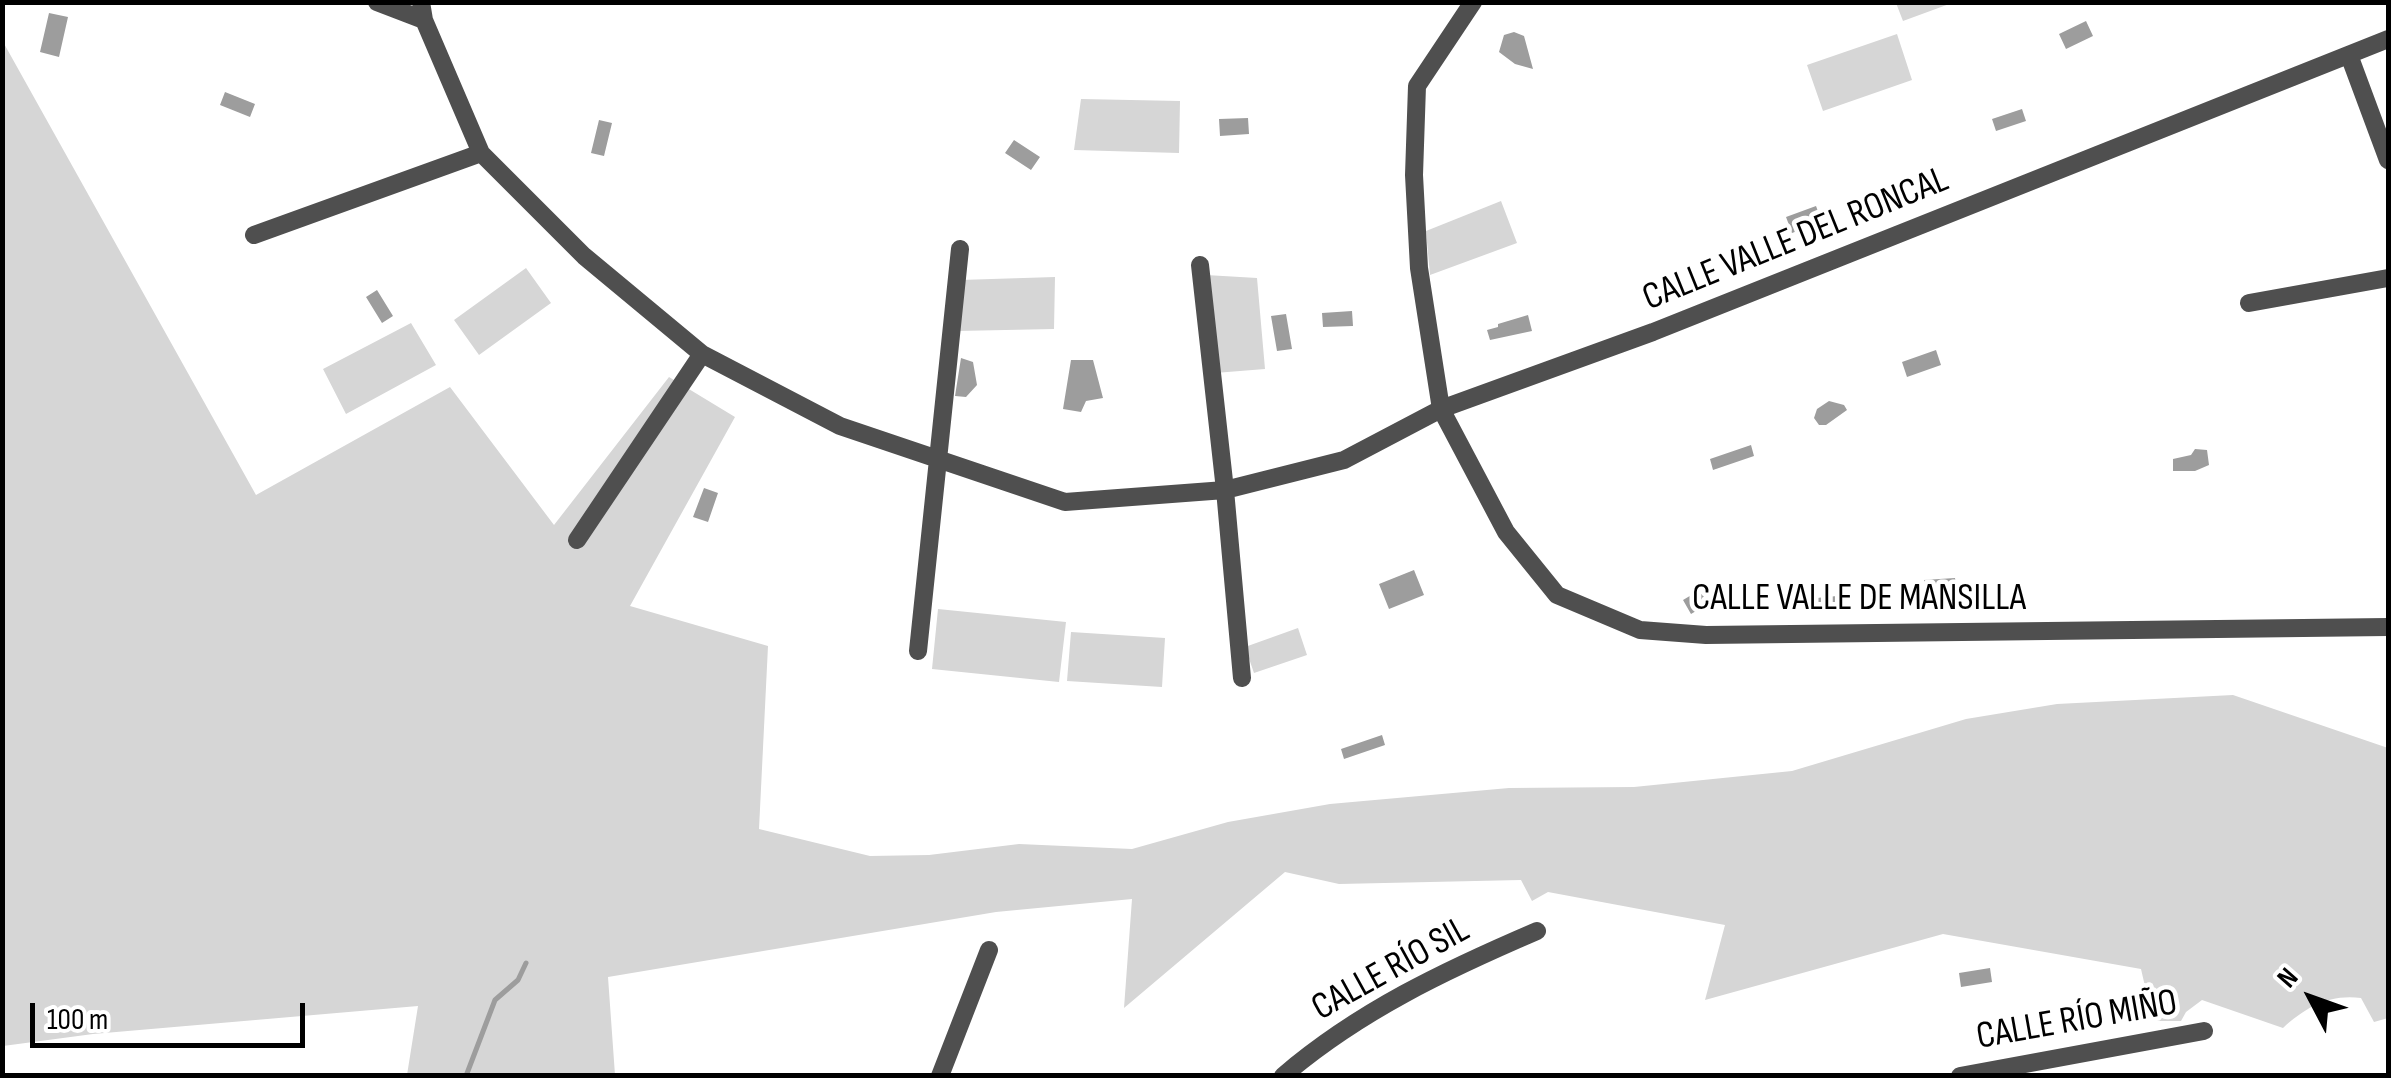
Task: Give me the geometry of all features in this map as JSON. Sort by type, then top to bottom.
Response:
[{"type":"street","name":"CALLE VALLE DEL RONCAL","points":[[377,2],[423,11],[481,153],[584,256],[702,354],[840,426],[1065,502],[1225,490],[1344,460],[1440,410],[1654,332],[2388,39]]},
{"type":"street","points":[[1440,410],[1419,268],[1414,175],[1418,86],[1473,2]]},
{"type":"street","points":[[2349,56],[2388,160]]},
{"type":"street","points":[[254,235],[481,153]]},
{"type":"street","points":[[918,651],[960,249]]},
{"type":"street","points":[[1200,265],[1242,678]]},
{"type":"street","points":[[2249,303],[2388,278]]},
{"type":"street","points":[[577,540],[702,354]]},
{"type":"street","name":"CALLE VALLE DE MANSILLA","points":[[1440,410],[1506,532],[1556,595],[1640,630],[1706,635],[2388,627]]},
{"type":"street","name":"CALLE RÍO SIL","points":[[1282,1076],[1372,1010],[1449,969],[1537,932]]},
{"type":"street","points":[[940,1076],[989,950]]},
{"type":"street","name":"CALLE RÍO MIÑO","points":[[1960,1076],[2204,1031]]},
{"type":"shaded area","points":[[1896,2],[1952,3],[1903,21]]},
{"type":"shaded area","points":[[49,13],[68,17],[59,57],[40,52]]},
{"type":"shaded area","points":[[2086,21],[2093,36],[2066,49],[2059,34]]},
{"type":"shaded area","points":[[1514,32],[1524,36],[1533,69],[1515,64],[1499,52],[1504,35]]},
{"type":"shaded area","points":[[1897,34],[1912,80],[1823,111],[1807,65]]},
{"type":"shaded area","points":[[2,40],[256,495],[450,387],[554,525],[669,377],[735,417],[630,606],[768,646],[759,829],[870,856],[929,855],[1019,844],[1132,849],[1228,822],[1330,804],[1509,788],[1634,787],[1792,771],[1966,719],[2057,704],[2233,695],[2388,748],[2388,1018],[2374,1022],[2361,998],[2349,997],[2319,1004],[2283,1028],[2202,1000],[2181,1021],[2153,1021],[2141,969],[1943,934],[1705,1000],[1725,925],[1548,892],[1532,901],[1521,880],[1339,884],[1285,872],[1124,1008],[1132,899],[996,912],[608,977],[615,1075],[407,1075],[418,1006],[93,1034],[3,1046]]},
{"type":"shaded area","points":[[225,92],[255,104],[250,117],[220,105]]},
{"type":"shaded area","points":[[1081,99],[1180,101],[1179,153],[1074,150]]},
{"type":"shaded area","points":[[2022,109],[2026,121],[1996,131],[1992,119]]},
{"type":"shaded area","points":[[1248,118],[1249,134],[1220,136],[1219,119]]},
{"type":"shaded area","points":[[599,120],[612,123],[604,156],[591,153]]},
{"type":"shaded area","points":[[1014,140],[1040,157],[1031,170],[1005,153]]},
{"type":"shaded area","points":[[1501,201],[1517,243],[1430,275],[1426,231]]},
{"type":"shaded area","points":[[1816,206],[1822,222],[1792,233],[1786,217]]},
{"type":"shaded area","points":[[526,268],[551,303],[479,355],[454,320]]},
{"type":"shaded area","points":[[1206,275],[1257,278],[1265,369],[1215,373]]},
{"type":"shaded area","points":[[1055,277],[1054,329],[957,331],[960,280]]},
{"type":"shaded area","points":[[377,290],[393,316],[382,323],[366,297]]},
{"type":"shaded area","points":[[1352,311],[1353,326],[1323,327],[1322,313]]},
{"type":"shaded area","points":[[1286,314],[1292,349],[1277,351],[1271,316]]},
{"type":"shaded area","points":[[1528,315],[1532,331],[1490,340],[1487,330]]},
{"type":"shaded area","points":[[411,323],[436,365],[346,414],[323,369]]},
{"type":"shaded area","points":[[1936,350],[1941,365],[1907,377],[1902,362]]},
{"type":"shaded area","points":[[961,358],[973,362],[977,385],[966,397],[955,396]]},
{"type":"shaded area","points":[[1071,360],[1093,360],[1103,398],[1086,401],[1081,412],[1063,409]]},
{"type":"shaded area","points":[[1829,401],[1844,405],[1847,410],[1826,425],[1819,425],[1814,418],[1817,409]]},
{"type":"shaded area","points":[[1751,445],[1754,456],[1713,470],[1710,459]]},
{"type":"shaded area","points":[[2195,449],[2207,450],[2209,465],[2195,471],[2173,471],[2173,459],[2191,455]]},
{"type":"shaded area","points":[[704,488],[718,493],[708,522],[693,517]]},
{"type":"shaded area","points":[[1414,570],[1424,595],[1389,609],[1379,584]]},
{"type":"shaded area","points":[[1955,578],[1957,592],[1926,595],[1924,580]]},
{"type":"shaded area","points":[[1710,584],[1718,598],[1691,614],[1683,600]]},
{"type":"shaded area","points":[[1837,596],[1838,609],[1807,611],[1806,599]]},
{"type":"shaded area","points":[[938,609],[1066,622],[1059,682],[932,669]]},
{"type":"shaded area","points":[[1298,628],[1307,655],[1254,673],[1245,647]]},
{"type":"shaded area","points":[[1071,632],[1165,638],[1162,687],[1067,681]]},
{"type":"shaded area","points":[[1382,735],[1385,745],[1344,759],[1341,749]]},
{"type":"shaded area","points":[[1990,968],[1992,982],[1961,987],[1959,973]]},
{"type":"waterway","points":[[466,1076],[495,1000],[518,980],[526,963]]}]
